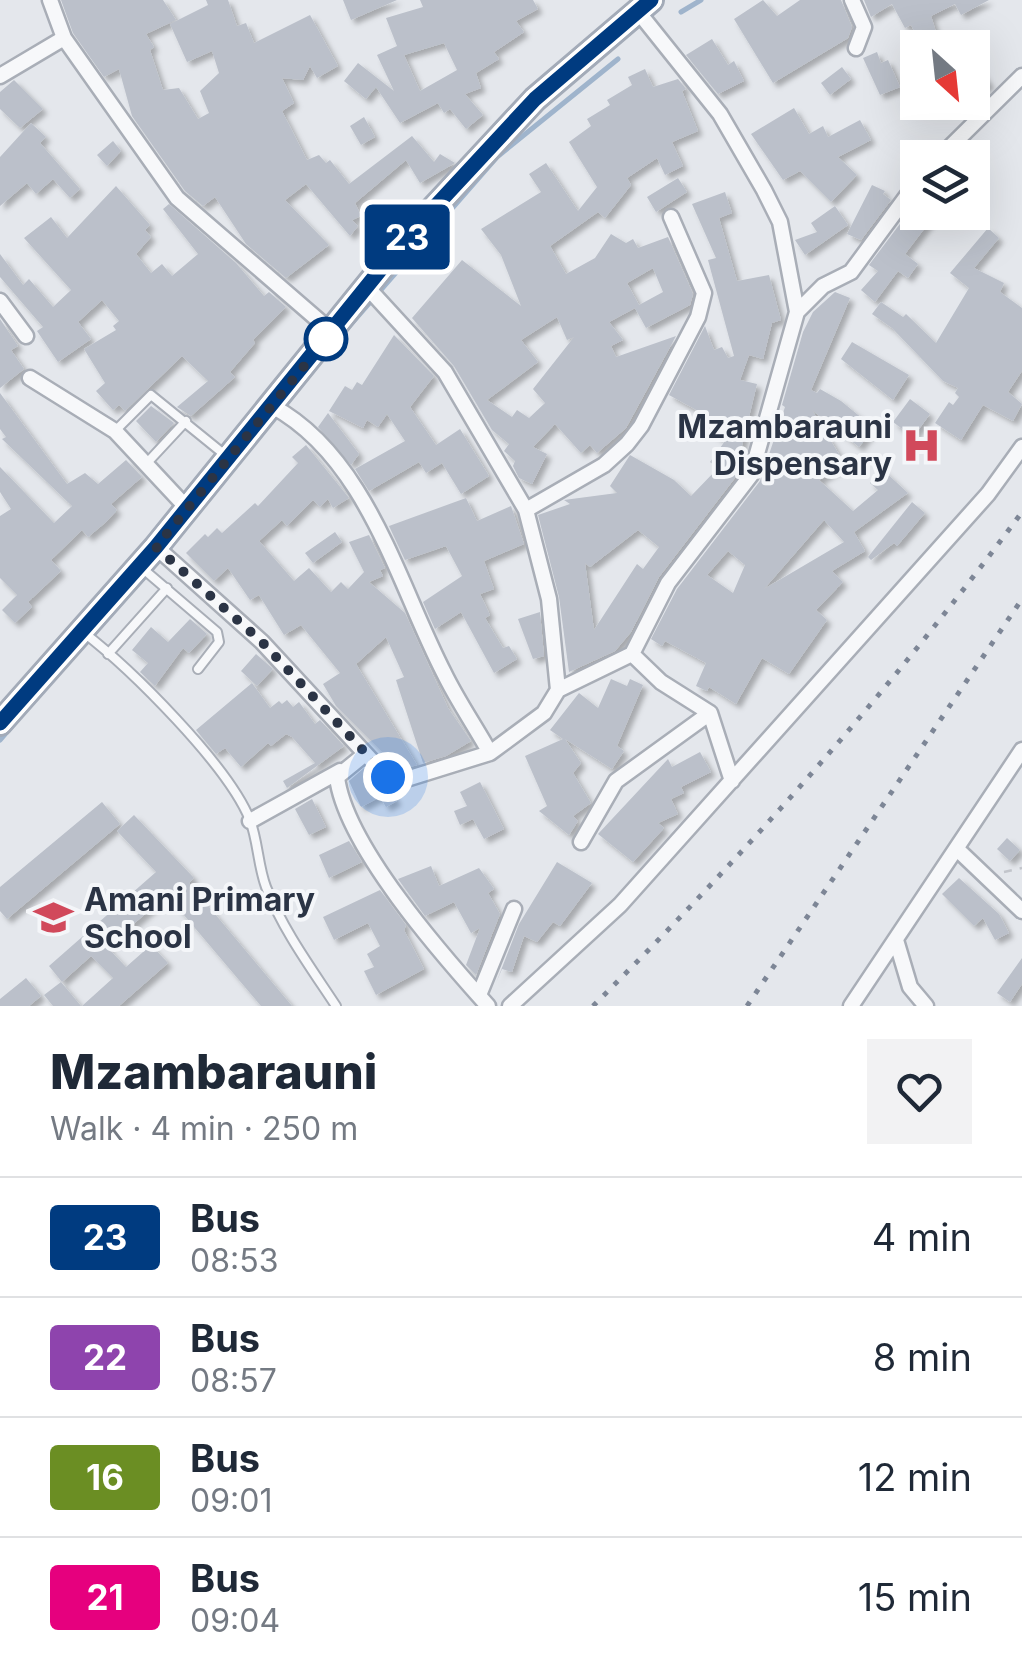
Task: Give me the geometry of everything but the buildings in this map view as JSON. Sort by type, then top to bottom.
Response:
[{"type":"main road","points":[[0,723],[156,547],[406,238],[535,99],[644,5]]},
{"type":"street","points":[[50,0],[64,38],[177,198],[332,332]]},
{"type":"street","points":[[852,0],[864,28],[856,48]]},
{"type":"street","points":[[156,547],[262,642],[364,755],[388,777],[400,781],[490,752],[544,713],[558,690],[632,654],[668,583],[752,476],[796,312],[780,222],[720,114],[644,5]]},
{"type":"street","points":[[0,76],[64,38]]},
{"type":"street","points":[[957,140],[1022,76]]},
{"type":"street","points":[[796,312],[823,286],[851,272],[900,205]]},
{"type":"street","points":[[526,510],[604,464],[628,444],[642,426],[698,318],[704,293],[671,217]]},
{"type":"street","points":[[367,287],[445,372],[526,510],[549,599],[558,690]]},
{"type":"street","points":[[0,301],[26,336]]},
{"type":"street","points":[[30,378],[115,431],[186,506]]},
{"type":"street","points":[[272,406],[323,448],[349,479],[374,520],[445,676],[490,752]]},
{"type":"street","points":[[510,1006],[620,905],[988,494],[1022,448]]},
{"type":"street","points":[[632,654],[661,682],[710,713],[732,780]]},
{"type":"street","points":[[581,842],[616,781],[710,713]]},
{"type":"street","points":[[850,1006],[1022,750]]},
{"type":"street","points":[[250,821],[364,755]]},
{"type":"street","points":[[340,772],[338,785],[376,862],[438,953],[484,1001],[514,909]]},
{"type":"street","points":[[958,850],[1022,911]]},
{"type":"street","points":[[896,940],[910,987],[926,1006]]},
{"type":"lane","points":[[115,431],[152,395],[228,458]]},
{"type":"lane","points":[[146,464],[186,421]]},
{"type":"lane","points":[[139,565],[218,632],[219,642],[198,669]]},
{"type":"lane","points":[[108,654],[166,588]]},
{"type":"lane","points":[[80,629],[168,713],[219,772],[250,821],[265,885],[284,926],[336,1006]]},
{"type":"waterway","points":[[681,12],[701,0]]},
{"type":"waterway","points":[[338,339],[497,157],[618,59]]},
{"type":"waterway","points":[[0,740],[12,726]]},
{"type":"railway","points":[[593,1006],[707,889],[817,767],[922,642],[1022,512]]},
{"type":"railway","points":[[747,1006],[1022,599]]},
{"type":"bus line","name":"23","points":[[0,723],[156,547],[406,238],[535,99],[651,0]]},
{"type":"place","name":"Mzambarauni Dispensary","points":[[922,445]]},
{"type":"place","name":"Amani Primary School","points":[[54,918]]},
{"type":"route","points":[[326,339],[332,332],[156,547],[262,642],[388,777]]}]
